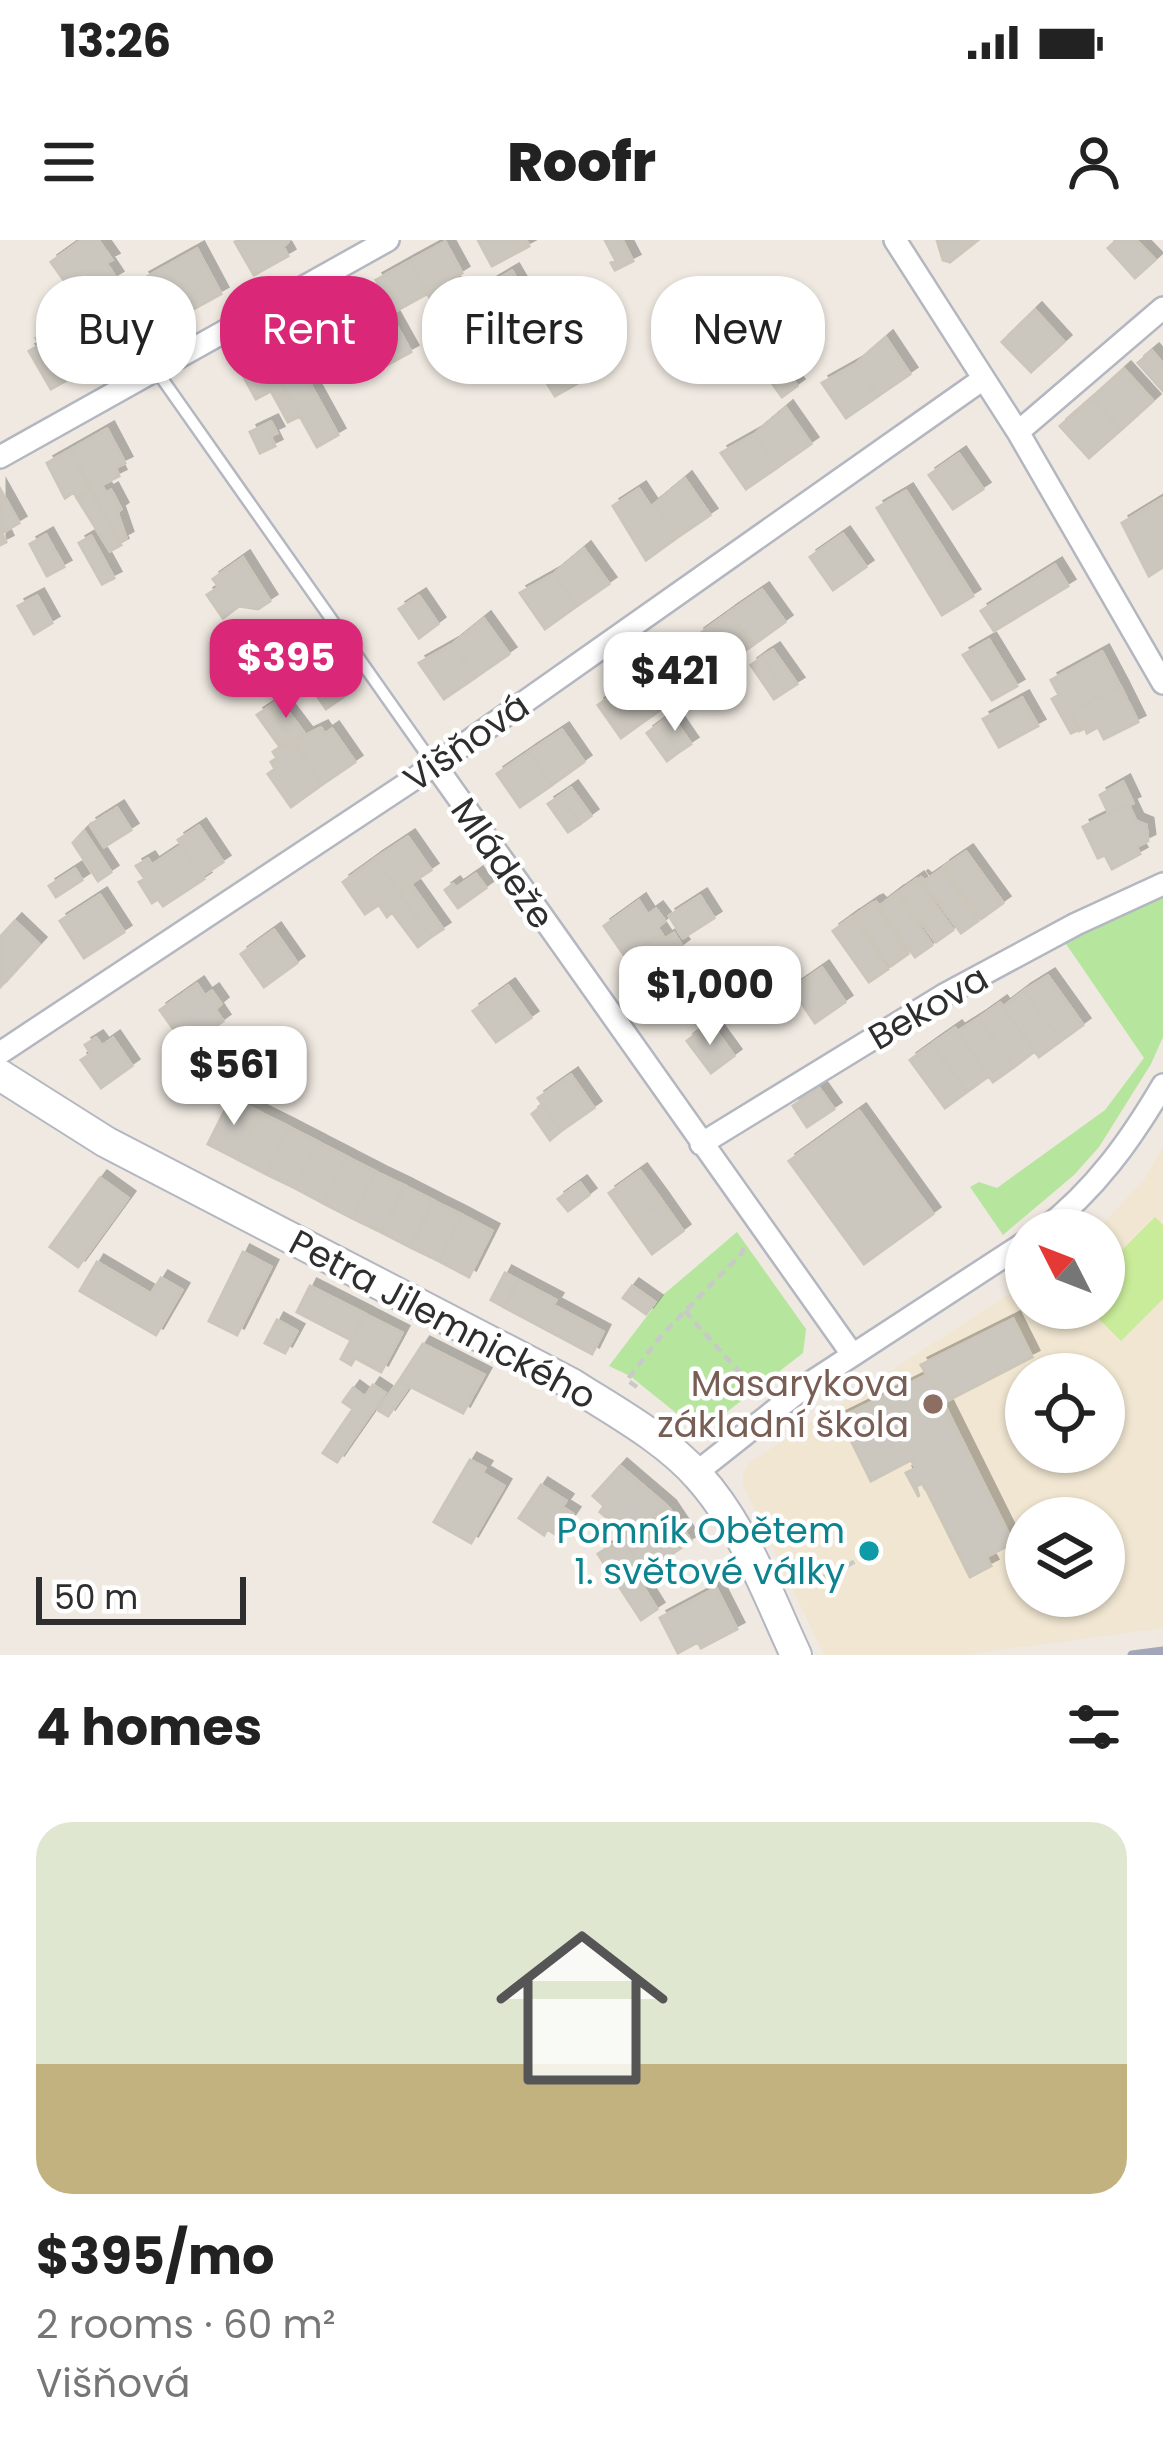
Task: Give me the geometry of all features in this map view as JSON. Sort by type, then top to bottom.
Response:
[{"type":"street","points":[[196,348],[388,240]]},
{"type":"street","points":[[896,240],[1018,432],[1163,683]]},
{"type":"street","points":[[1018,432],[1163,308]]},
{"type":"street","name":"Višňová","points":[[0,1053],[434,765],[983,379]]},
{"type":"street","points":[[0,457],[131,384]]},
{"type":"street","name":"Mládeže","points":[[434,765],[853,1354]]},
{"type":"street","name":"Bekova","points":[[701,1144],[944,995],[1076,924],[1163,884]]},
{"type":"street","name":"Petra Jilemnického","points":[[0,1076],[106,1142],[572,1384],[630,1421],[697,1473],[736,1531],[796,1655]]},
{"type":"street","points":[[1069,1209],[1107,1171],[1163,1085]]},
{"type":"street","points":[[697,1473],[778,1406],[1005,1256]]},
{"type":"lane","name":"Mládeže","points":[[166,384],[434,765]]},
{"type":"path","points":[[644,1393],[627,1380],[742,1253],[747,1239],[749,1242]]},
{"type":"path","points":[[685,1311],[760,1396],[754,1400]]},
{"type":"path","points":[[806,1586],[858,1560]]},
{"type":"shaded area","name":"Masarykova základní škola","points":[[1163,1147],[1163,1628],[963,1655],[824,1655],[743,1485],[749,1463],[1005,1297],[1005,1329],[1125,1329],[1125,1209],[1117,1209],[1144,1180]]},
{"type":"green space","points":[[1163,894],[1163,1037],[1099,1147],[1034,1209],[1005,1209],[1003,1235],[970,1187],[979,1182],[997,1188],[1105,1110],[1144,1058],[1064,941]]},
{"type":"green space","points":[[1155,1217],[1163,1225],[1163,1299],[1121,1341],[1109,1329],[1125,1329],[1125,1247]]},
{"type":"green space","points":[[737,1232],[806,1329],[803,1353],[710,1425],[695,1428],[630,1376],[609,1366],[663,1295]]},
{"type":"building","points":[[82,240],[98,240],[112,260],[106,263],[115,276],[61,276],[51,262]]},
{"type":"building","points":[[289,240],[283,247],[288,256],[254,275],[235,242]]},
{"type":"building","points":[[478,240],[526,240],[529,246],[492,266]]},
{"type":"building","points":[[605,240],[622,240],[633,261],[615,270],[611,263],[616,261]]},
{"type":"building","points":[[937,240],[978,240],[950,262],[943,260]]},
{"type":"building","points":[[1117,240],[1136,240],[1155,260],[1135,278],[1108,248]]},
{"type":"building","points":[[445,242],[462,273],[422,276],[422,283],[410,261]]},
{"type":"building","points":[[197,249],[220,295],[196,308],[196,276],[148,276]]},
{"type":"building","points":[[410,261],[422,284],[422,297],[398,310],[398,276],[383,276]]},
{"type":"building","points":[[1035,310],[1064,342],[1031,372],[1002,342]]},
{"type":"building","points":[[398,329],[411,352],[398,359]]},
{"type":"building","points":[[886,338],[910,374],[878,396],[856,364]]},
{"type":"building","points":[[1152,351],[1163,364],[1163,391],[1138,363]]},
{"type":"building","points":[[856,364],[878,396],[846,418],[825,381]]},
{"type":"building","points":[[1124,369],[1153,401],[1121,430],[1092,398]]},
{"type":"building","points":[[248,384],[282,384],[300,416],[288,422],[271,391],[256,399]]},
{"type":"building","points":[[282,384],[310,384],[338,435],[317,447]]},
{"type":"building","points":[[548,384],[576,384],[555,396]]},
{"type":"building","points":[[773,384],[796,384],[797,386],[782,397]]},
{"type":"building","points":[[1092,398],[1121,430],[1089,458],[1060,426]]},
{"type":"building","points":[[786,408],[811,444],[778,467],[755,434]]},
{"type":"building","points":[[271,422],[277,433],[270,436],[275,446],[260,453],[250,432]]},
{"type":"building","points":[[107,429],[125,463],[115,468],[119,476],[101,485],[97,478],[87,483],[70,450]]},
{"type":"building","points":[[755,434],[778,467],[746,489],[721,453]]},
{"type":"building","points":[[70,450],[91,490],[77,498],[74,492],[65,498],[47,463]]},
{"type":"building","points":[[959,454],[983,489],[953,509],[929,475]]},
{"type":"building","points":[[97,478],[106,493],[111,490],[121,509],[117,512],[126,538],[119,542],[87,483]]},
{"type":"building","points":[[685,479],[710,515],[678,537],[655,504]]},
{"type":"building","points":[[0,489],[19,523],[2,533],[6,542],[0,545]]},
{"type":"building","points":[[639,489],[678,537],[646,560],[613,506]]},
{"type":"building","points":[[91,490],[121,545],[110,551],[77,498]]},
{"type":"building","points":[[906,491],[973,596],[942,615],[877,508]]},
{"type":"building","points":[[1163,498],[1163,567],[1149,576],[1122,523]]},
{"type":"building","points":[[843,534],[866,567],[833,590],[810,557]]},
{"type":"building","points":[[46,535],[64,567],[47,576],[30,544]]},
{"type":"building","points":[[91,536],[114,578],[102,584],[79,543]]},
{"type":"building","points":[[584,549],[609,584],[577,606],[554,574]]},
{"type":"building","points":[[243,558],[270,601],[258,609],[239,606],[223,618],[207,595],[219,587],[213,579]]},
{"type":"building","points":[[1055,565],[1068,586],[994,631],[981,611]]},
{"type":"building","points":[[554,574],[577,606],[545,629],[520,593]]},
{"type":"building","points":[[762,590],[785,622],[753,645],[730,612]]},
{"type":"building","points":[[37,596],[52,623],[34,634],[18,606]]},
{"type":"building","points":[[419,596],[438,624],[419,638],[399,609]]},
{"type":"building","points":[[730,612],[753,645],[721,667],[698,635]]},
{"type":"building","points":[[484,619],[509,654],[476,677],[453,644]]},
{"type":"building","points":[[989,640],[1017,686],[992,700],[963,655]]},
{"type":"building","points":[[453,644],[476,677],[444,699],[419,663]]},
{"type":"building","points":[[773,650],[797,684],[786,691],[762,657]]},
{"type":"building","points":[[1102,652],[1120,686],[1070,712],[1078,730],[1071,733],[1052,699],[1059,695],[1051,680]]},
{"type":"building","points":[[762,657],[786,691],[774,699],[751,665]]},
{"type":"building","points":[[662,660],[684,692],[653,715],[630,682]]},
{"type":"building","points":[[338,678],[349,693],[326,709],[316,694]]},
{"type":"building","points":[[630,682],[653,715],[621,738],[598,705]]},
{"type":"building","points":[[1120,686],[1138,722],[1104,739],[1098,727],[1087,733],[1085,728],[1079,731],[1070,712]]},
{"type":"building","points":[[1022,698],[1038,726],[999,747],[983,719]]},
{"type":"building","points":[[279,700],[304,733],[293,741],[269,707]]},
{"type":"building","points":[[269,707],[292,739],[280,747],[257,715]]},
{"type":"building","points":[[671,715],[691,744],[679,752],[659,724]]},
{"type":"building","points":[[659,724],[679,752],[667,761],[647,733]]},
{"type":"building","points":[[321,728],[325,734],[332,729],[355,762],[323,784],[293,741]]},
{"type":"building","points":[[562,730],[584,762],[552,785],[529,752]]},
{"type":"building","points":[[292,739],[323,784],[291,807],[268,774],[275,769],[273,752]]},
{"type":"building","points":[[529,752],[552,785],[520,807],[497,774]]},
{"type":"building","points":[[1123,782],[1133,803],[1109,814],[1100,795]]},
{"type":"building","points":[[571,788],[591,816],[580,824],[560,796]]},
{"type":"building","points":[[560,796],[580,824],[568,832],[548,804]]},
{"type":"building","points":[[1128,804],[1136,821],[1146,825],[1148,841],[1136,847],[1140,854],[1112,869],[1105,855],[1098,858],[1083,827]]},
{"type":"building","points":[[117,808],[131,830],[104,847],[90,825]]},
{"type":"building","points":[[199,826],[223,862],[202,876],[178,840]]},
{"type":"building","points":[[84,831],[111,872],[98,881],[73,843]]},
{"type":"building","points":[[408,837],[431,870],[398,892],[375,859]]},
{"type":"building","points":[[182,845],[204,879],[163,906],[158,899],[152,903],[136,866],[148,859],[152,865]]},
{"type":"building","points":[[966,852],[1003,903],[981,919],[944,867]]},
{"type":"building","points":[[375,859],[398,892],[365,914],[343,882]]},
{"type":"building","points":[[75,869],[82,880],[56,897],[49,886]]},
{"type":"building","points":[[942,869],[978,921],[961,933],[920,877],[925,881]]},
{"type":"building","points":[[476,874],[486,888],[458,908],[445,890]]},
{"type":"building","points":[[917,879],[953,930],[936,942],[899,892]]},
{"type":"building","points":[[411,884],[443,929],[431,937],[398,892]]},
{"type":"building","points":[[398,892],[431,937],[418,947],[392,912],[387,917],[379,905]]},
{"type":"building","points":[[897,893],[932,945],[915,957],[875,901],[880,906]]},
{"type":"building","points":[[100,895],[124,932],[84,958],[60,921]]},
{"type":"building","points":[[700,896],[714,918],[683,938],[669,916]]},
{"type":"building","points":[[639,901],[648,915],[656,909],[665,921],[657,927],[661,933],[626,958],[604,926]]},
{"type":"building","points":[[873,903],[908,954],[891,966],[854,916]]},
{"type":"building","points":[[852,917],[888,969],[869,982],[833,931]]},
{"type":"building","points":[[15,921],[39,944],[0,987],[0,937]]},
{"type":"building","points":[[274,930],[297,963],[264,987],[241,954]]},
{"type":"building","points":[[661,933],[665,939],[674,933],[682,946],[674,952],[683,965],[649,989],[626,958]]},
{"type":"building","points":[[822,968],[845,1002],[815,1023],[792,989]]},
{"type":"building","points":[[1048,976],[1083,1025],[1061,1041],[1024,991]]},
{"type":"building","points":[[197,984],[205,996],[212,991],[221,1004],[215,1009],[223,1021],[186,1047],[160,1010]]},
{"type":"building","points":[[508,986],[531,1018],[496,1042],[473,1011]]},
{"type":"building","points":[[1024,991],[1061,1041],[1039,1057],[1003,1007]]},
{"type":"building","points":[[1000,1003],[1035,1051],[1014,1067],[979,1018]]},
{"type":"building","points":[[979,1018],[1014,1067],[993,1082],[957,1032]]},
{"type":"building","points":[[710,1023],[734,1056],[711,1073],[687,1041]]},
{"type":"building","points":[[955,1028],[989,1076],[967,1092],[932,1044]]},
{"type":"building","points":[[96,1038],[102,1046],[113,1038],[132,1066],[101,1088],[81,1060],[91,1054],[85,1045]]},
{"type":"building","points":[[932,1044],[967,1092],[945,1108],[910,1060]]},
{"type":"building","points":[[571,1075],[594,1108],[561,1131],[538,1098]]},
{"type":"building","points":[[819,1088],[834,1109],[807,1127],[793,1106]]},
{"type":"building","points":[[231,1098],[261,1113],[237,1159],[208,1144]]},
{"type":"building","points":[[543,1105],[561,1131],[550,1140],[532,1114]]},
{"type":"building","points":[[859,1111],[933,1214],[864,1264],[789,1161]]},
{"type":"building","points":[[261,1113],[289,1127],[266,1174],[237,1159]]},
{"type":"building","points":[[289,1127],[318,1142],[295,1188],[266,1174]]},
{"type":"building","points":[[318,1142],[347,1157],[323,1203],[295,1188]]},
{"type":"building","points":[[347,1157],[376,1172],[352,1218],[323,1203]]},
{"type":"building","points":[[640,1171],[662,1201],[630,1223],[609,1193]]},
{"type":"building","points":[[376,1172],[405,1186],[381,1232],[352,1218]]},
{"type":"building","points":[[100,1178],[128,1198],[78,1267],[50,1247]]},
{"type":"building","points":[[580,1183],[589,1195],[568,1211],[558,1199]]},
{"type":"building","points":[[405,1186],[434,1201],[410,1247],[381,1232]]},
{"type":"building","points":[[434,1201],[462,1215],[439,1261],[410,1247]]},
{"type":"building","points":[[662,1201],[683,1231],[652,1254],[630,1223]]},
{"type":"building","points":[[462,1215],[492,1231],[469,1277],[439,1261]]},
{"type":"building","points":[[243,1252],[271,1267],[237,1335],[209,1321]]},
{"type":"building","points":[[97,1262],[151,1294],[161,1278],[182,1290],[156,1335],[80,1291]]},
{"type":"building","points":[[505,1273],[518,1280],[504,1307],[491,1300]]},
{"type":"building","points":[[518,1280],[603,1332],[592,1354],[504,1307]]},
{"type":"building","points":[[310,1286],[365,1314],[351,1340],[297,1312]]},
{"type":"building","points":[[632,1286],[655,1302],[646,1314],[623,1298]]},
{"type":"building","points":[[365,1314],[402,1333],[381,1372],[355,1358],[351,1365],[341,1359]]},
{"type":"building","points":[[277,1320],[297,1331],[285,1353],[265,1343]]},
{"type":"building","points":[[1005,1323],[1005,1329],[1018,1329],[1030,1353],[1005,1353],[1005,1371],[943,1403],[921,1365]]},
{"type":"building","points":[[423,1344],[484,1375],[463,1413],[399,1381]]},
{"type":"building","name":"Masarykova základní škola","points":[[929,1374],[1005,1527],[1005,1547],[986,1557],[991,1566],[970,1577],[923,1483],[916,1486],[919,1497],[906,1473],[916,1468],[911,1460],[871,1481],[840,1418]]},
{"type":"building","points":[[399,1381],[409,1386],[388,1416],[378,1410]]},
{"type":"building","points":[[373,1385],[385,1393],[337,1462],[323,1453],[353,1409],[343,1402],[353,1388],[365,1397]]},
{"type":"building","points":[[470,1460],[504,1486],[471,1543],[434,1522]]},
{"type":"building","points":[[620,1466],[667,1506],[626,1534],[600,1512],[604,1506],[593,1496]]},
{"type":"building","points":[[541,1485],[566,1501],[562,1507],[573,1514],[558,1536],[547,1529],[544,1535],[519,1518]]},
{"type":"building","points":[[669,1508],[691,1541],[645,1572],[623,1538]]},
{"type":"building","points":[[623,1538],[651,1579],[642,1585],[657,1609],[641,1620],[598,1554]]},
{"type":"building","points":[[716,1588],[737,1629],[701,1648],[698,1642],[678,1653],[660,1618]]},
{"type":"railway","points":[[1132,1655],[1163,1651]]},
{"type":"place","name":"Masarykova základní škola","points":[[933,1404]]},
{"type":"place","name":"Pomník Obětem 1. světové války","points":[[869,1551]]}]
